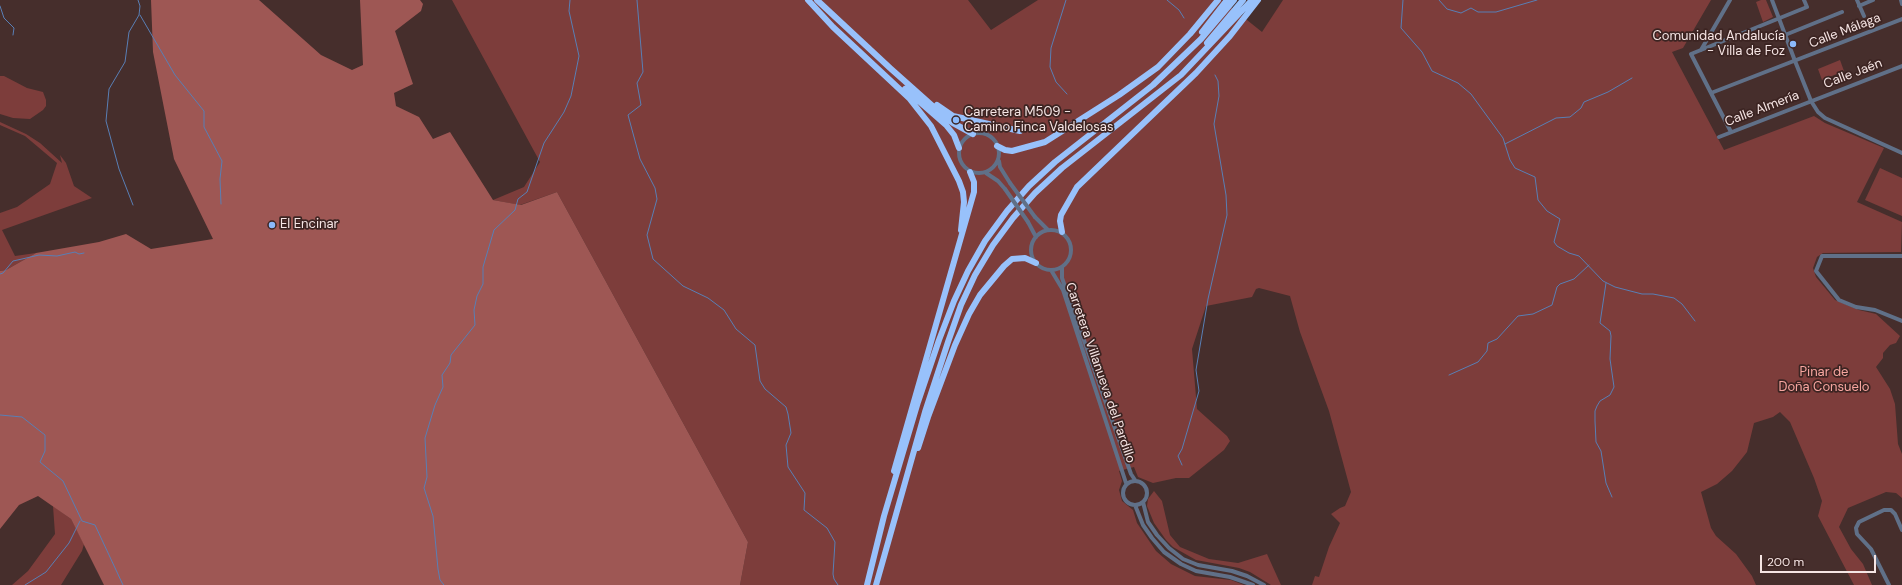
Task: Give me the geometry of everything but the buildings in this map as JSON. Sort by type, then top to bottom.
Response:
[{"type":"highway","points":[[808,0],[886,73],[946,125],[954,135],[959,148]]},
{"type":"highway","points":[[808,0],[833,27],[909,98],[931,126],[963,192],[964,202],[959,248]]},
{"type":"highway","points":[[817,0],[900,78],[953,123],[973,134]]},
{"type":"highway","points":[[997,146],[1005,150],[1012,151],[1046,142],[1120,95],[1158,67],[1190,34],[1218,0]]},
{"type":"highway","points":[[1181,59],[1227,0]]},
{"type":"highway","points":[[884,516],[918,402],[939,340],[962,283],[985,241],[1011,206],[1055,162],[1124,109],[1181,59],[1201,39],[1234,0]]},
{"type":"highway","points":[[1158,92],[1211,38],[1242,0]]},
{"type":"highway","points":[[876,585],[925,412],[961,304],[975,275],[993,245],[1036,192],[1062,168],[1181,75],[1252,0]]},
{"type":"highway","points":[[1062,232],[1060,221],[1061,215],[1077,186],[1196,72],[1230,36],[1258,0]]},
{"type":"highway","points":[[900,78],[953,116],[1020,131]]},
{"type":"highway","points":[[867,585],[896,462],[974,192],[974,182],[970,172]]},
{"type":"highway","points":[[896,510],[906,489],[928,417],[969,314],[989,283],[1008,262],[1021,257],[1036,263]]},
{"type":"street","points":[[1701,50],[1730,0]]},
{"type":"street","points":[[1772,0],[1794,61],[1811,101],[1825,118],[1902,153]]},
{"type":"street","points":[[1731,132],[1691,54],[1807,7],[1804,0]]},
{"type":"street","points":[[1857,0],[1864,16]]},
{"type":"street","points":[[1859,6],[1874,0]]},
{"type":"street","points":[[1901,0],[1902,4]]},
{"type":"street","points":[[1785,35],[1842,12]]},
{"type":"street","name":"Calle Málaga","points":[[1711,93],[1902,19]]},
{"type":"street","name":"Calle Jaén","points":[[1811,101],[1902,66]]},
{"type":"street","name":"Calle Almería","points":[[1719,137],[1811,101]]},
{"type":"street","points":[[999,160],[992,169],[986,173],[981,174],[970,172],[959,159],[959,148],[962,142],[973,134],[982,133],[988,135],[996,142],[997,146],[999,160],[1000,168],[1035,217],[1048,230],[1062,232],[1070,242],[1072,249],[1069,259],[1062,267],[1051,270],[1045,269],[1036,263],[1031,248],[1036,237],[1048,230]]},
{"type":"street","points":[[986,173],[998,180],[1028,222],[1036,237]]},
{"type":"street","points":[[1902,256],[1822,256],[1816,270],[1839,300],[1856,307],[1875,310],[1902,321]]},
{"type":"street","name":"Carretera Villanueva del Pardillo","points":[[1062,267],[1062,278],[1131,474],[1135,480]]},
{"type":"street","name":"Carretera Villanueva del Pardillo","points":[[1051,270],[1063,290],[1112,435],[1126,484]]},
{"type":"street","points":[[1135,480],[1140,482],[1147,490],[1147,495],[1143,502],[1135,506],[1130,505],[1123,497],[1123,488],[1126,484],[1135,480]]},
{"type":"street","points":[[1143,502],[1148,522],[1157,535],[1169,548],[1183,559],[1198,565],[1232,571],[1247,576],[1264,585]]},
{"type":"street","points":[[1135,506],[1143,525],[1152,538],[1164,552],[1181,564],[1196,571],[1230,577],[1253,585]]},
{"type":"street","points":[[1889,585],[1871,549],[1857,534],[1856,528],[1859,522],[1884,510],[1891,510],[1896,514],[1902,530]]},
{"type":"green space","name":"Pinar de Doña Consuelo","points":[[452,0],[968,0],[991,30],[1038,0],[1222,0],[1262,32],[1283,0],[1711,0],[1683,48],[1672,52],[1724,150],[1814,116],[1825,123],[1884,148],[1857,202],[1902,222],[1901,252],[1823,253],[1817,257],[1813,268],[1816,277],[1835,300],[1859,310],[1876,314],[1900,336],[1896,343],[1890,345],[1883,353],[1883,358],[1876,367],[1890,389],[1895,404],[1898,444],[1902,454],[1902,498],[1896,493],[1886,492],[1848,508],[1839,527],[1851,549],[1863,564],[1872,585],[1854,585],[1818,516],[1822,501],[1814,478],[1790,422],[1780,412],[1773,417],[1754,423],[1747,452],[1732,471],[1717,484],[1701,492],[1711,528],[1716,536],[1736,554],[1752,576],[1756,585],[1312,585],[1315,576],[1319,577],[1329,547],[1340,523],[1331,514],[1345,506],[1351,492],[1329,411],[1300,332],[1290,296],[1259,288],[1256,289],[1252,297],[1206,306],[1192,349],[1197,409],[1227,436],[1230,441],[1224,450],[1189,478],[1176,478],[1153,483],[1138,477],[1134,467],[1119,471],[1122,481],[1119,490],[1122,501],[1133,510],[1137,523],[1156,551],[1171,564],[1195,576],[1231,580],[1244,585],[740,585],[748,542],[557,192],[520,205],[493,200],[524,187],[540,162]]},
{"type":"green space","points":[[1766,0],[1773,17],[1763,22],[1756,2]]},
{"type":"green space","points":[[1840,60],[1844,71],[1822,80],[1818,69]]},
{"type":"green space","points":[[0,76],[4,76],[27,88],[43,92],[46,100],[46,106],[43,110],[30,119],[13,118],[0,114]]},
{"type":"green space","points":[[0,122],[26,134],[40,143],[62,163],[60,155],[66,163],[74,186],[92,198],[2,230],[15,256],[36,253],[6,270],[0,271],[0,213],[17,207],[50,184],[57,163],[25,136],[0,125]]},
{"type":"green space","points":[[1880,168],[1902,178],[1902,216],[1865,200]]},
{"type":"green space","points":[[1154,491],[1162,501],[1170,535],[1180,547],[1209,559],[1238,563],[1267,554],[1281,585],[1271,585],[1250,572],[1239,568],[1196,560],[1173,547],[1154,523],[1147,506],[1148,499]]},
{"type":"green space","points":[[53,506],[71,519],[84,544],[82,551],[61,585],[12,585],[28,571],[55,534]]},
{"type":"shaded area","points":[[151,0],[259,0],[321,55],[352,70],[363,65],[360,0],[420,0],[423,4],[421,11],[395,31],[413,84],[394,93],[396,106],[419,117],[433,139],[450,132],[493,200],[521,205],[557,192],[748,542],[740,585],[104,585],[71,519],[38,496],[19,505],[0,529],[0,271],[6,270],[36,253],[99,242],[126,234],[151,249],[213,239],[174,159],[153,52]]},
{"type":"waterway","points":[[133,205],[119,169],[106,121],[109,89],[125,62],[129,32],[139,15],[140,6],[138,0]]},
{"type":"waterway","points":[[444,585],[440,580],[438,569],[433,516],[424,488],[427,477],[425,438],[435,405],[443,387],[442,375],[450,363],[451,355],[475,325],[474,310],[477,296],[483,284],[483,267],[494,230],[515,210],[518,199],[527,192],[544,143],[564,112],[571,96],[579,56],[569,11],[570,0]]},
{"type":"waterway","points":[[637,0],[643,72],[637,83],[641,105],[628,115],[640,159],[655,188],[657,199],[647,235],[653,259],[683,286],[708,298],[724,310],[736,329],[755,345],[760,381],[765,389],[786,407],[791,433],[786,445],[788,467],[805,493],[804,510],[827,528],[835,542],[833,574],[838,585]]},
{"type":"waterway","points":[[1066,0],[1051,48],[1050,67],[1056,82],[1067,94]]},
{"type":"waterway","points":[[1167,0],[1179,10],[1184,18]]},
{"type":"waterway","points":[[1403,0],[1401,28],[1422,52],[1432,71],[1458,83],[1471,94],[1503,138],[1510,160],[1515,168],[1535,177],[1538,200],[1547,211],[1560,219],[1554,242],[1557,246],[1569,253],[1579,256],[1603,281],[1615,287],[1642,294],[1653,294],[1674,298],[1682,304],[1695,321]]},
{"type":"waterway","points":[[1439,0],[1447,9],[1461,13],[1471,8],[1478,12],[1496,12],[1537,0]]},
{"type":"waterway","points":[[0,6],[4,18],[14,28],[13,35]]},
{"type":"waterway","points":[[140,15],[175,75],[204,111],[204,127],[222,161],[220,179],[221,204]]},
{"type":"waterway","points":[[1182,465],[1178,456],[1182,449],[1199,391],[1196,370],[1208,299],[1227,215],[1226,195],[1214,124],[1219,96],[1218,81],[1215,75]]},
{"type":"waterway","points":[[1505,144],[1556,118],[1570,117],[1581,108],[1584,102],[1608,92],[1632,78]]},
{"type":"waterway","points":[[0,274],[3,273],[13,261],[39,255],[57,256],[75,252],[79,254],[84,253]]},
{"type":"waterway","points":[[1449,375],[1478,362],[1487,351],[1488,343],[1497,339],[1518,316],[1533,314],[1552,305],[1557,287],[1560,284],[1574,279],[1589,265]]},
{"type":"waterway","points":[[1606,283],[1600,323],[1610,331],[1610,359],[1614,387],[1610,395],[1600,401],[1597,406],[1595,411],[1595,421],[1596,442],[1601,451],[1606,483],[1612,497]]},
{"type":"waterway","points":[[0,415],[22,417],[45,435],[45,451],[40,462],[63,481],[82,521],[95,525],[123,585]]},
{"type":"waterway","points":[[25,585],[46,572],[69,543],[80,521]]},
{"type":"place","name":"Comunidad Andalucía - Villa de Foz","points":[[1793,44]]},
{"type":"place","name":"Carretera M509 - Camino Finca Valdelosas","points":[[956,120]]},
{"type":"place","name":"El Encinar","points":[[272,225]]}]
